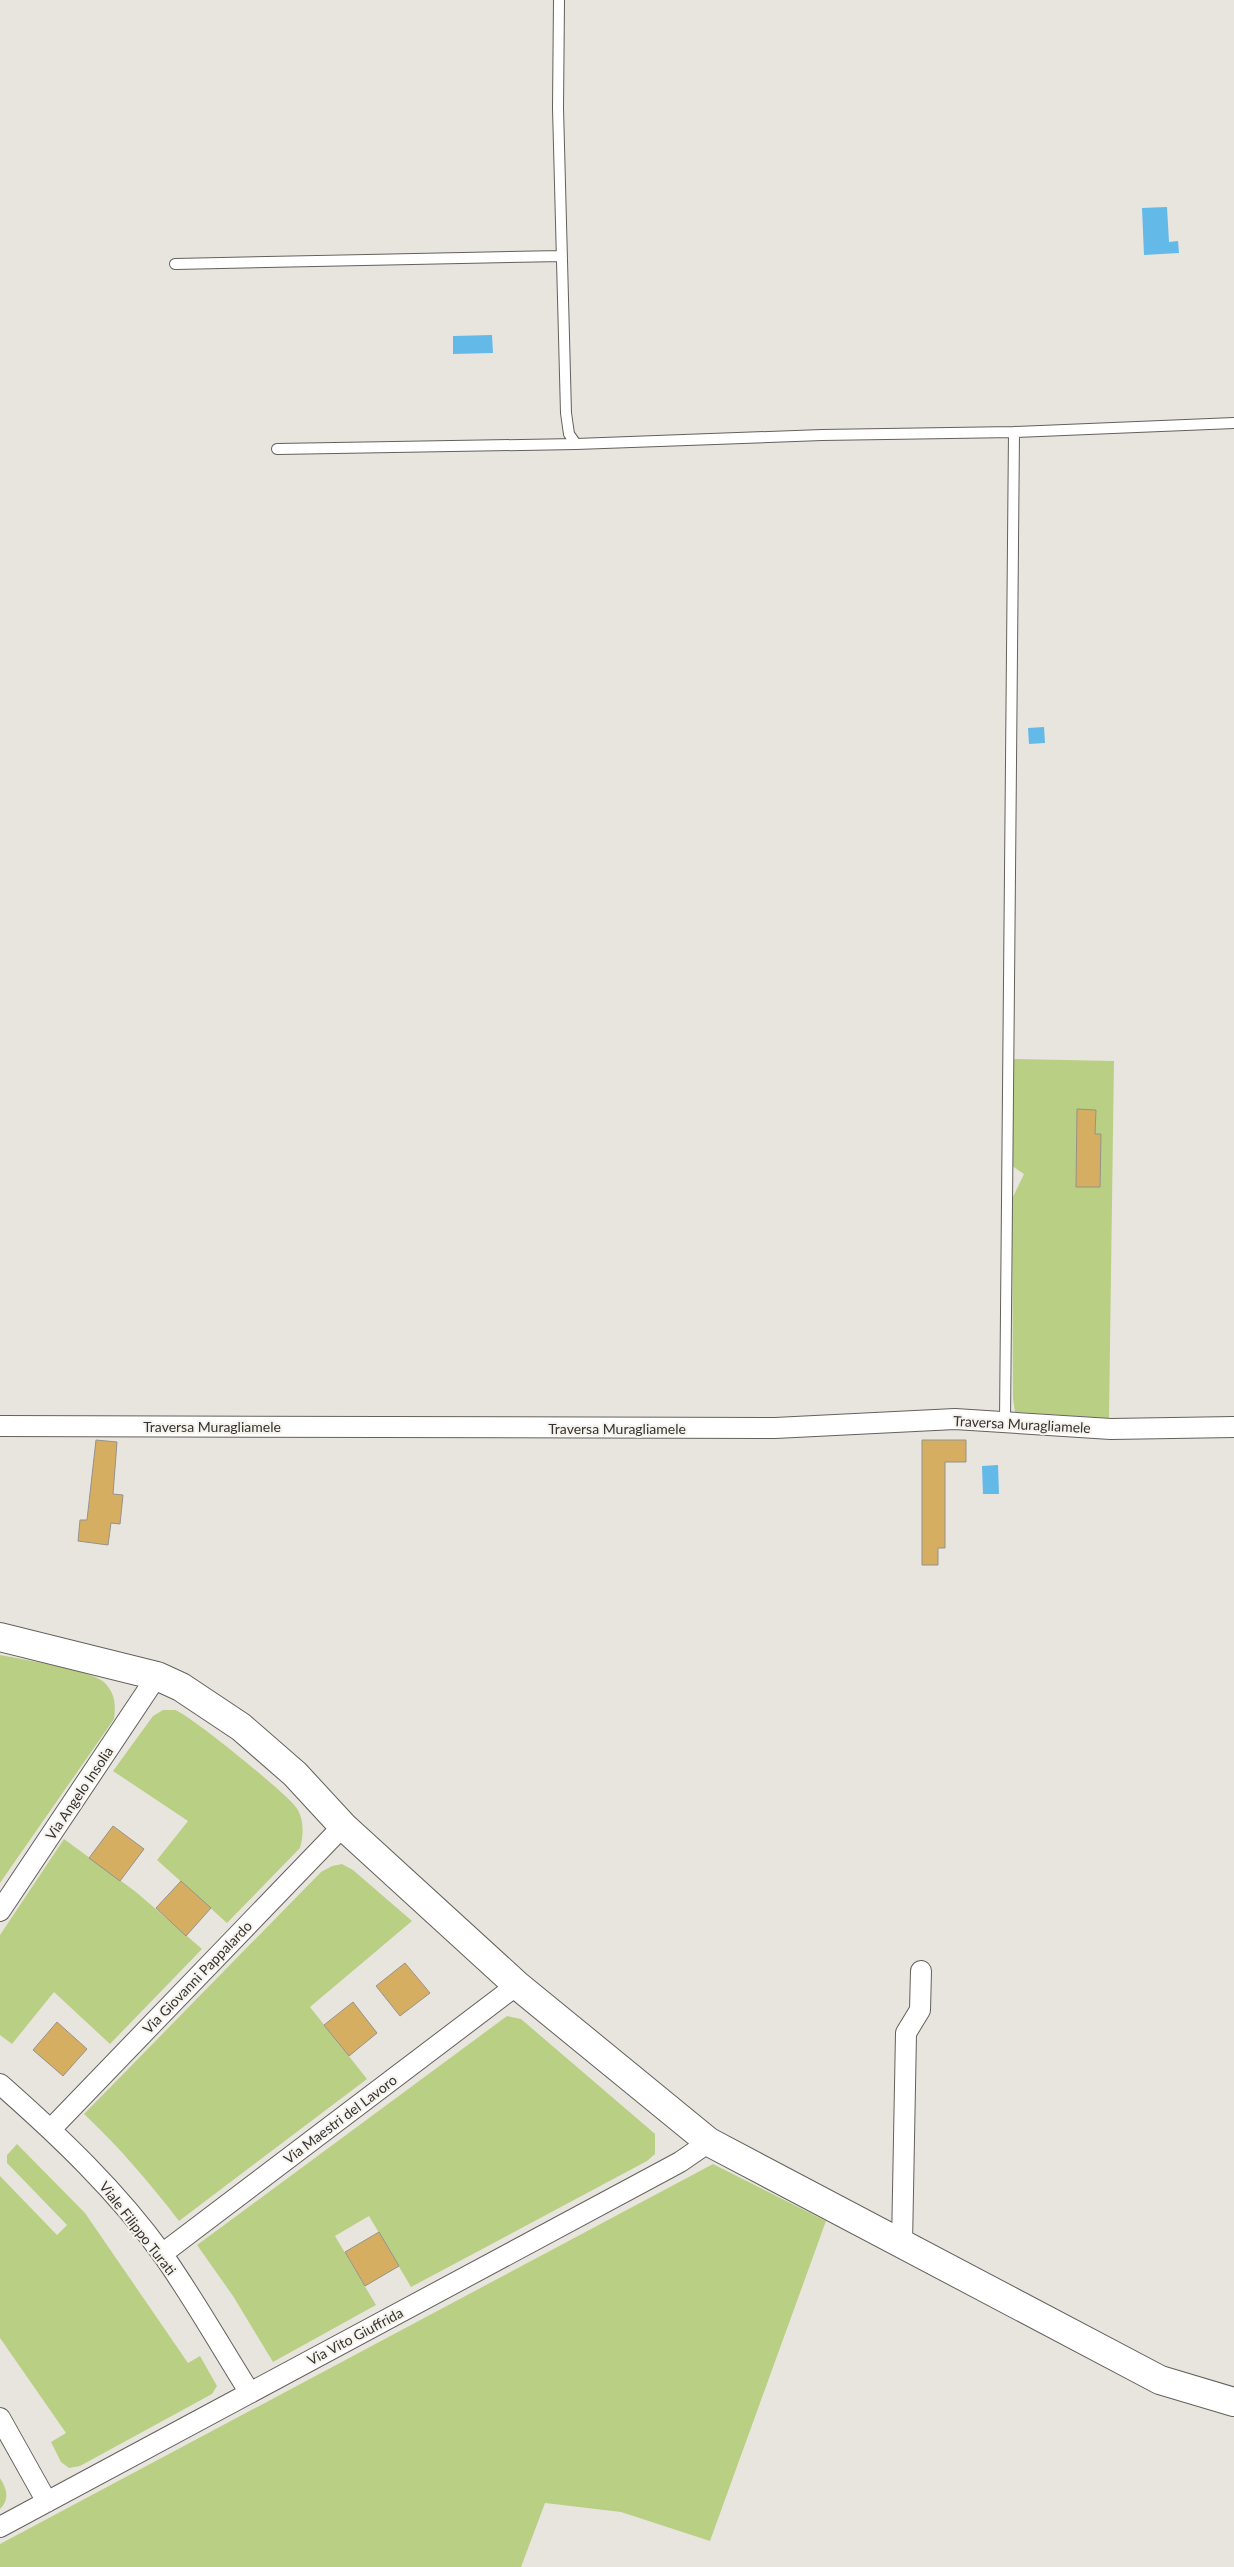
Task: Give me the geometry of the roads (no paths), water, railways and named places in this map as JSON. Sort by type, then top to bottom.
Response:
[{"type":"main road","points":[[0,1636],[157,1676],[181,1687],[241,1727],[295,1774],[343,1826],[517,1984],[709,2142],[1160,2380],[1234,2402]]},
{"type":"street","name":"Traversa Muragliamele","points":[[0,1426],[775,1428],[955,1419],[1111,1429],[1234,1427]]},
{"type":"street","name":"Via Angelo Insolia","points":[[0,1911],[157,1676]]},
{"type":"street","name":"Via Giovanni Pappalardo","points":[[51,2129],[343,1826]]},
{"type":"street","points":[[902,2244],[906,2033],[920,2010],[921,1971]]},
{"type":"street","name":"Via Maestri del Lavoro","points":[[162,2254],[517,1984]]},
{"type":"street","name":"Viale Filippo Turati","points":[[0,2084],[51,2129],[105,2186],[162,2254],[250,2393]]},
{"type":"street","name":"Via Vito Giuffrida","points":[[0,2527],[680,2162],[709,2142]]},
{"type":"street","points":[[0,2418],[48,2502]]},
{"type":"lane","points":[[559,0],[558,108],[566,413],[569,434],[576,444]]},
{"type":"lane","points":[[175,264],[562,256]]},
{"type":"lane","points":[[277,449],[576,444],[822,435],[1014,432],[1234,423]]},
{"type":"lane","points":[[1005,1422],[1014,432]]},
{"type":"water","points":[[1167,207],[1169,242],[1178,241],[1179,253],[1144,255],[1142,208]]},
{"type":"water","points":[[492,335],[493,353],[453,354],[453,336]]},
{"type":"water","points":[[1044,727],[1045,743],[1029,744],[1028,728]]},
{"type":"water","points":[[998,1465],[999,1494],[983,1494],[982,1466]]}]
